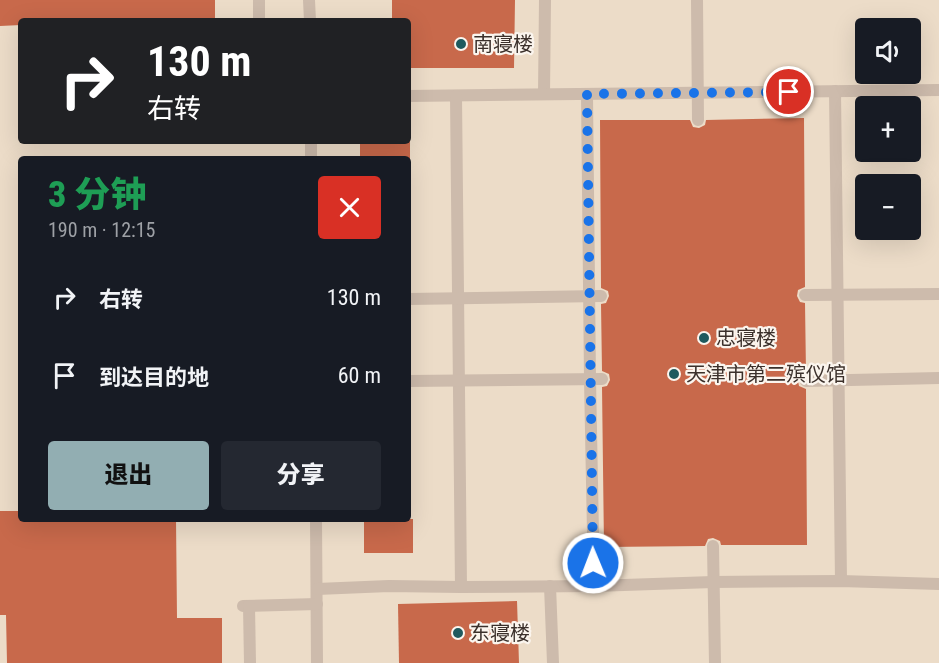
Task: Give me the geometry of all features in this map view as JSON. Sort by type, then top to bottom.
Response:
[{"type":"lane","points":[[259,0],[259,18]]},
{"type":"lane","points":[[309,0],[310,18]]},
{"type":"lane","points":[[544,94],[545,0]]},
{"type":"lane","points":[[697,0],[698,120]]},
{"type":"lane","points":[[411,96],[939,90]]},
{"type":"lane","points":[[835,91],[841,581]]},
{"type":"lane","points":[[587,94],[595,296],[594,586]]},
{"type":"lane","points":[[456,96],[461,587]]},
{"type":"lane","points":[[805,295],[939,294]]},
{"type":"lane","points":[[411,299],[595,296]]},
{"type":"lane","points":[[806,381],[939,378]]},
{"type":"lane","points":[[411,381],[596,379]]},
{"type":"lane","points":[[316,522],[317,663]]},
{"type":"lane","points":[[713,546],[715,663]]},
{"type":"lane","points":[[316,589],[389,586],[594,586],[714,582],[841,581],[939,584]]},
{"type":"lane","points":[[550,586],[553,663]]},
{"type":"lane","points":[[250,663],[246,606],[317,604]]},
{"type":"shaded area","name":"天津市第二殡仪馆","points":[[0,0],[939,0],[939,663],[0,663]]},
{"type":"building","points":[[0,0],[215,0],[215,18],[18,18],[18,25],[0,26]]},
{"type":"building","name":"南寝楼","points":[[392,0],[515,0],[514,68],[411,68],[411,18],[392,18]]},
{"type":"building","name":"忠寝楼","points":[[804,118],[805,287],[798,290],[797,296],[800,302],[805,303],[806,373],[801,374],[798,381],[799,386],[806,389],[807,545],[721,545],[720,541],[713,538],[708,539],[705,546],[604,547],[602,387],[607,386],[610,380],[609,374],[602,371],[601,304],[606,303],[609,296],[608,291],[601,288],[600,120],[690,120],[693,127],[699,128],[705,125],[706,120]]},
{"type":"building","points":[[360,144],[410,144],[410,156],[360,156]]},
{"type":"building","points":[[0,511],[18,511],[18,522],[176,522],[177,618],[222,618],[222,663],[7,663],[6,615],[0,615]]},
{"type":"building","points":[[413,519],[413,553],[364,553],[364,522],[411,522]]},
{"type":"building","name":"东寝楼","points":[[517,601],[519,663],[399,663],[398,604]]},
{"type":"place","name":"南寝楼","points":[[461,44]]},
{"type":"place","name":"忠寝楼","points":[[704,338]]},
{"type":"place","name":"天津市第二殡仪馆","points":[[674,374]]},
{"type":"place","name":"东寝楼","points":[[458,633]]},
{"type":"route","points":[[593,563],[587,94],[789,92]]}]
